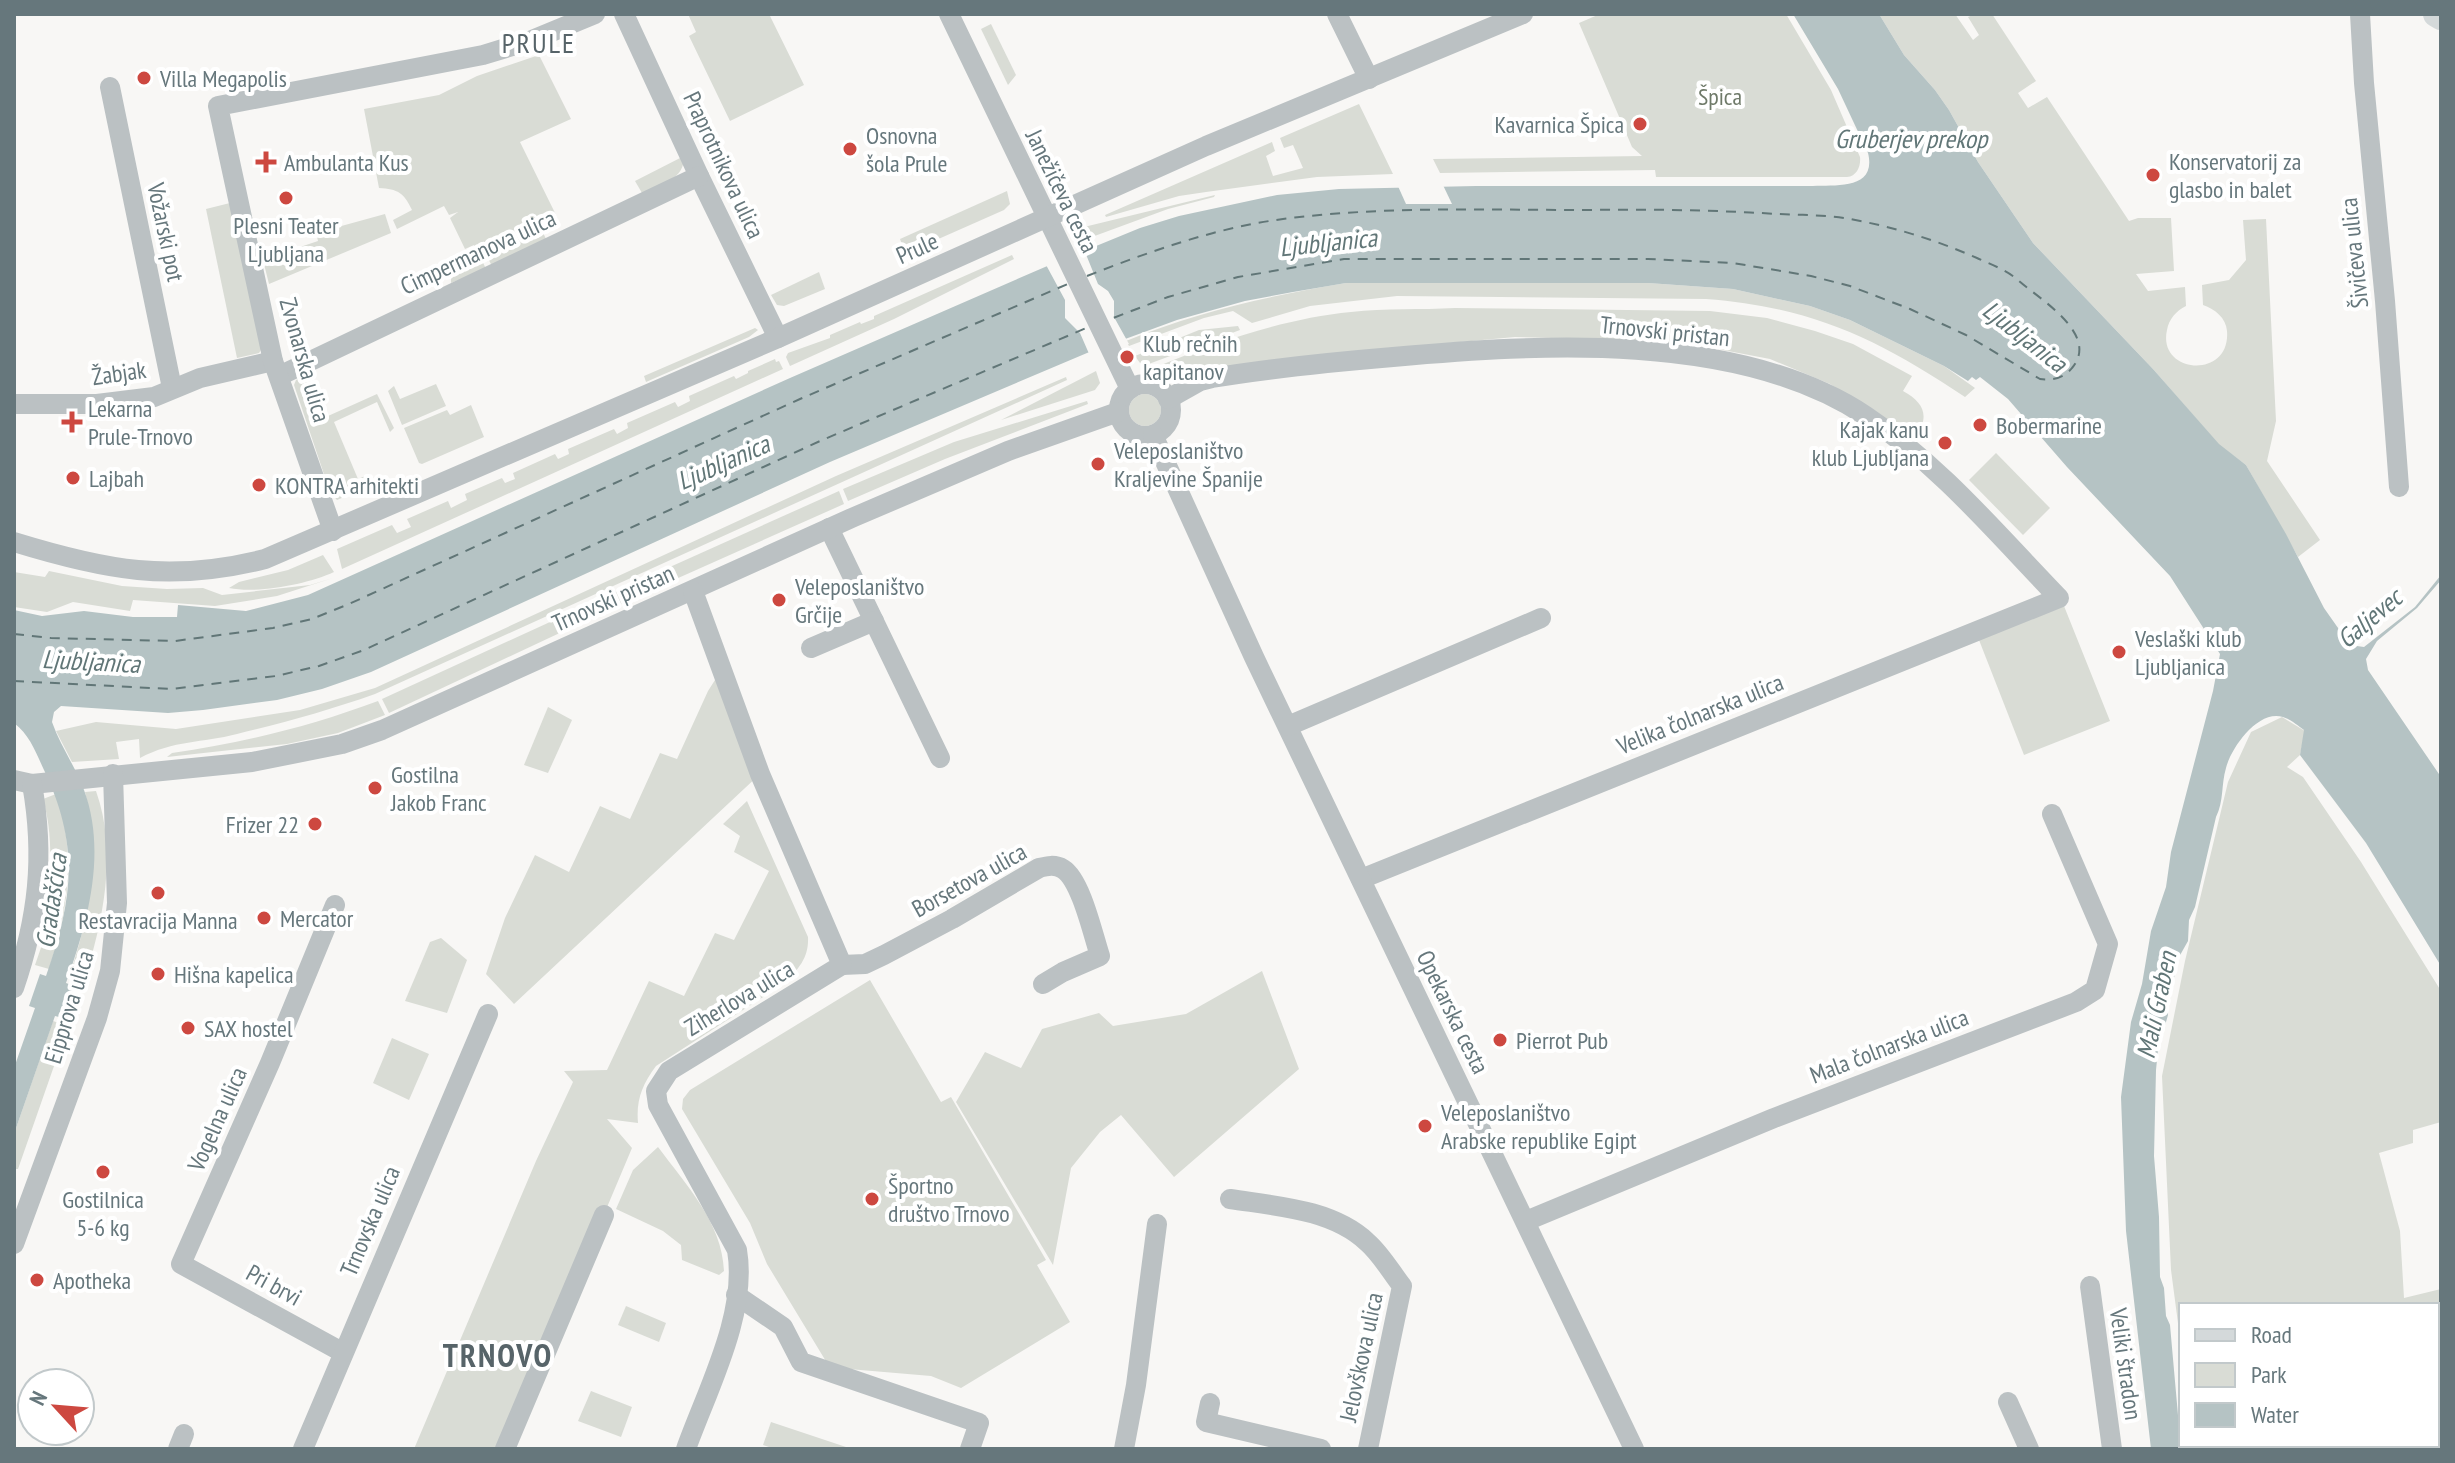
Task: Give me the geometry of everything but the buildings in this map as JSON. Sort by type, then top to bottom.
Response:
[{"type":"street","name":"Zvonarska ulica","points":[[333,531],[276,369],[218,106],[483,55],[532,40],[595,14]]},
{"type":"street","name":"Praprotnikova ulica","points":[[624,14],[778,338]]},
{"type":"street","name":"Janežičeva cesta","points":[[949,14],[1130,389]]},
{"type":"street","points":[[1337,14],[1369,79]]},
{"type":"street","name":"Prule","points":[[14,542],[99,566],[135,571],[210,571],[265,559],[778,338],[1206,146],[1523,14]]},
{"type":"street","name":"Šivičeva ulica","points":[[2360,14],[2399,487]]},
{"type":"street","name":"Vožarski pot","points":[[110,87],[172,388]]},
{"type":"street","name":"Cimpermanova ulica","points":[[276,369],[699,176]]},
{"type":"street","name":"Trnovski pristan","points":[[1177,394],[1200,381],[1236,374],[1498,349],[1625,349],[1722,361],[1778,374],[1822,391],[1864,414],[1933,466],[2059,598]]},
{"type":"street","name":"Žabjak","points":[[14,404],[97,404],[154,397],[200,378],[276,369]]},
{"type":"street","points":[[1149,385],[1177,394],[1170,418],[1153,435],[1130,431],[1118,412],[1123,396],[1130,389],[1149,385]]},
{"type":"street","name":"Trnovski pristan","points":[[30,782],[252,762],[302,754],[382,730],[829,528],[1008,451],[1118,412]]},
{"type":"street","name":"Opekarska cesta","points":[[1153,435],[1193,528],[1634,1449]]},
{"type":"street","points":[[829,528],[940,758]]},
{"type":"street","points":[[693,591],[760,774],[842,965]]},
{"type":"street","name":"Velika čolnarska ulica","points":[[1361,879],[2059,598]]},
{"type":"street","points":[[1288,726],[1541,618]]},
{"type":"street","points":[[811,648],[874,621]]},
{"type":"street","name":"Eipprova ulica","points":[[14,1244],[97,1018],[110,971],[117,903],[113,774]]},
{"type":"street","points":[[14,988],[31,932],[38,887],[40,843],[30,782]]},
{"type":"street","name":"Mala čolnarska ulica","points":[[1526,1221],[1774,1118],[2076,1002],[2095,990],[2108,944],[2052,814]]},
{"type":"street","name":"Borsetova ulica","points":[[842,965],[865,964],[884,955],[1039,868],[1052,865],[1064,869],[1075,881],[1100,956],[1043,984]]},
{"type":"street","name":"Vogelna ulica","points":[[181,1264],[270,1063],[335,905]]},
{"type":"street","name":"Ziherlova ulica","points":[[686,1449],[730,1327],[740,1268],[737,1250],[658,1105],[656,1091],[669,1071],[842,965]]},
{"type":"street","name":"Trnovska ulica","points":[[303,1449],[488,1014]]},
{"type":"street","name":"Jelovškova ulica","points":[[1230,1199],[1300,1210],[1341,1224],[1367,1241],[1402,1286],[1368,1449]]},
{"type":"street","points":[[505,1449],[604,1215]]},
{"type":"street","points":[[1124,1449],[1136,1385],[1157,1224]]},
{"type":"street","name":"Pri brvi","points":[[181,1264],[342,1352]]},
{"type":"street","name":"Veliki štradon","points":[[2090,1286],[2112,1449]]},
{"type":"street","points":[[736,1295],[783,1327],[801,1362],[979,1423],[970,1449]]},
{"type":"street","points":[[2008,1402],[2029,1449]]},
{"type":"street","points":[[1210,1403],[1206,1422],[1321,1449]]},
{"type":"green space","points":[[688,14],[769,14],[804,85],[730,121],[689,36],[696,32]]},
{"type":"green space","name":"Špica","points":[[1600,14],[1786,14],[1831,90],[1860,157],[1858,170],[1847,177],[1656,177],[1655,170],[1440,173],[1433,159],[1642,156],[1632,147],[1579,23]]},
{"type":"green space","points":[[1879,14],[1955,14],[1973,40],[1979,35],[1968,17],[1992,14],[2036,81],[2018,93],[2028,108],[2047,97],[2129,221],[2171,218],[2174,271],[2136,274],[2148,291],[2185,287],[2186,306],[2169,322],[2167,330],[2167,345],[2173,356],[2183,363],[2207,364],[2218,358],[2225,347],[2225,322],[2203,305],[2202,285],[2229,280],[2246,260],[2243,220],[2266,219],[2276,421],[2267,461],[2320,540],[2298,557],[2246,465],[2219,445],[2153,369],[2033,243],[1978,162],[1949,110],[1904,55]]},
{"type":"green space","points":[[991,24],[1016,75],[1008,85],[981,29]]},
{"type":"green space","points":[[539,55],[571,119],[520,142],[558,219],[540,226],[546,239],[492,266],[485,253],[480,256],[486,269],[451,283],[451,277],[471,267],[468,254],[476,250],[474,245],[465,249],[450,218],[458,212],[449,215],[444,206],[397,229],[393,220],[412,210],[400,193],[379,188],[364,109],[439,95],[477,76]]},
{"type":"green space","points":[[1359,104],[1393,174],[1317,177],[1206,192],[1105,215],[1272,142],[1275,151],[1266,156],[1273,176],[1303,168],[1293,145],[1284,148],[1280,138]]},
{"type":"green space","points":[[684,156],[676,176],[642,193],[635,181]]},
{"type":"green space","points":[[1007,191],[1010,204],[1004,210],[909,252],[904,250],[900,239]]},
{"type":"green space","points":[[1215,195],[1081,241],[1078,238],[1079,230],[1084,227]]},
{"type":"green space","points":[[230,203],[262,348],[259,353],[237,358],[206,209]]},
{"type":"green space","points":[[385,214],[391,233],[269,284],[261,252],[273,249],[276,255],[318,241],[316,233]]},
{"type":"green space","points":[[1012,255],[1014,259],[894,319],[790,366],[786,357],[788,353],[874,319],[874,316]]},
{"type":"green space","points":[[819,272],[825,289],[784,306],[777,305],[771,295]]},
{"type":"green space","points":[[1346,283],[1648,283],[1733,289],[1810,306],[1850,320],[1944,366],[1975,388],[1965,397],[1903,358],[1843,329],[1812,318],[1744,303],[1706,299],[1397,296],[1310,306],[1252,323],[1233,311],[1204,318],[1129,346],[1126,341],[1234,306]]},
{"type":"green space","points":[[1455,308],[1710,311],[1767,318],[1853,344],[1912,376],[1903,391],[1921,406],[1924,418],[1913,439],[1830,384],[1770,359],[1707,347],[1626,340],[1515,337],[1362,351],[1210,371],[1208,367],[1176,374],[1160,368],[1230,339],[1303,319],[1364,311]]},
{"type":"green space","points":[[1238,326],[1240,330],[1146,365],[1135,356],[1199,330]]},
{"type":"green space","points":[[755,328],[758,330],[749,337],[646,382],[644,376]]},
{"type":"green space","points":[[775,359],[783,369],[342,569],[337,549],[392,525],[397,533],[411,527],[407,519],[448,501],[451,508],[467,500],[465,494],[502,478],[505,483],[515,479],[513,473],[555,454],[558,459],[569,454],[568,449],[614,429],[617,434],[628,428],[627,423],[675,402],[678,407],[690,401],[689,396],[734,376],[736,379]]},
{"type":"green space","points":[[1096,371],[1100,383],[1095,390],[1001,420]]},
{"type":"green space","points":[[309,373],[328,416],[377,394],[394,428],[390,432],[377,402],[334,422],[358,479],[370,474],[375,484],[337,500],[330,492],[294,385],[296,380]]},
{"type":"green space","points":[[1066,377],[1067,380],[375,694],[272,725],[165,748],[140,758],[139,739],[116,742],[119,759],[72,762],[56,731],[96,722],[176,729],[300,710],[375,688],[836,476]]},
{"type":"green space","points":[[436,384],[446,406],[402,425],[388,391],[394,386],[400,399]]},
{"type":"green space","points":[[1145,394],[1156,399],[1161,410],[1156,421],[1145,426],[1134,421],[1129,410],[1134,399]]},
{"type":"green space","points":[[1087,401],[1088,404],[945,459],[848,501],[843,489],[954,442]]},
{"type":"green space","points":[[471,405],[484,437],[419,463],[404,428],[447,410],[450,415]]},
{"type":"green space","points":[[1996,453],[2050,508],[2023,535],[1969,480]]},
{"type":"green space","points":[[839,491],[844,504],[667,583],[661,571]]},
{"type":"green space","points":[[323,555],[334,572],[283,587],[254,590],[229,588],[239,582],[288,570]]},
{"type":"green space","points":[[49,571],[122,586],[203,588],[222,595],[310,585],[333,578],[277,596],[215,606],[133,600],[130,611],[73,602],[47,612],[14,607],[14,572],[45,577]]},
{"type":"green space","points":[[657,573],[662,585],[389,713],[382,699]]},
{"type":"green space","points":[[2064,606],[2110,721],[2024,755],[1979,640]]},
{"type":"green space","points":[[722,669],[760,774],[514,1004],[486,974],[505,918],[535,855],[569,872],[600,806],[630,819],[660,753],[677,759],[708,691]]},
{"type":"green space","points":[[378,701],[385,715],[338,733],[287,744],[167,757],[172,753],[276,733]]},
{"type":"green space","points":[[548,707],[572,720],[548,773],[524,765]]},
{"type":"green space","points":[[2282,717],[2305,731],[2300,755],[2287,767],[2303,777],[2361,862],[2441,991],[2441,1122],[2413,1130],[2413,1143],[2379,1153],[2400,1231],[2404,1298],[2441,1289],[2441,1449],[2195,1449],[2439,1447],[2439,1303],[2179,1303],[2179,1331],[2171,1270],[2162,1076],[2185,961],[2228,782],[2251,732]]},
{"type":"green space","points":[[96,791],[103,815],[107,863],[102,911],[84,982],[69,977],[88,908],[93,862],[85,792]]},
{"type":"green space","points":[[56,794],[66,838],[68,882],[61,926],[49,969],[35,965],[44,939],[50,868],[49,833],[43,799]]},
{"type":"green space","points":[[747,801],[808,937],[802,962],[785,983],[656,1066],[641,1093],[638,1123],[607,1119],[632,1148],[505,1449],[414,1449],[536,1161],[573,1082],[564,1071],[607,1070],[649,981],[684,996],[715,933],[734,940],[769,871],[734,852],[740,836],[723,824]]},
{"type":"green space","points":[[441,938],[467,960],[447,1013],[405,1001],[430,942]]},
{"type":"green space","points":[[1262,971],[1299,1069],[1174,1177],[1121,1115],[1100,1132],[1071,1168],[1053,1265],[956,1102],[985,1052],[1021,1068],[1042,1029],[1099,1013],[1113,1026],[1186,1014]]},
{"type":"green space","name":"Športno društvo Trnovo","points":[[870,980],[941,1102],[951,1097],[1046,1260],[1037,1265],[1070,1322],[961,1388],[931,1376],[837,1368],[827,1363],[767,1264],[750,1223],[682,1109],[683,1099],[690,1090]]},
{"type":"green space","points":[[53,1021],[68,1026],[18,1169],[14,1172],[14,1134]]},
{"type":"green space","points":[[392,1038],[429,1054],[409,1100],[373,1083]]},
{"type":"green space","points":[[658,1147],[710,1220],[722,1253],[724,1271],[719,1275],[682,1260],[681,1245],[663,1231],[616,1209],[633,1170]]},
{"type":"green space","points":[[626,1306],[666,1323],[659,1342],[618,1325]]},
{"type":"green space","points":[[591,1391],[632,1407],[621,1437],[578,1421]]},
{"type":"green space","points":[[771,1422],[852,1449],[775,1449],[763,1445]]},
{"type":"water","points":[[1793,14],[1879,14],[1904,55],[1949,110],[1978,162],[2033,243],[2153,369],[2219,444],[2246,465],[2324,608],[2350,645],[2364,647],[2415,607],[2441,575],[2441,580],[2417,608],[2377,641],[2366,659],[2368,670],[2441,777],[2441,966],[2366,843],[2300,755],[2304,730],[2283,717],[2264,719],[2240,741],[2226,768],[2220,805],[2195,907],[2189,920],[2188,941],[2179,957],[2168,1002],[2156,1070],[2154,1156],[2160,1277],[2170,1325],[2181,1449],[2151,1449],[2126,1231],[2121,1097],[2131,1022],[2142,984],[2151,931],[2166,887],[2171,852],[2220,654],[2170,576],[2008,399],[1980,377],[1976,380],[1972,377],[1968,381],[1850,320],[1810,306],[1733,289],[1648,283],[1346,283],[1245,301],[1177,320],[1087,353],[830,462],[371,672],[322,689],[277,700],[168,713],[61,706],[54,712],[52,722],[84,790],[91,814],[94,838],[92,887],[66,983],[74,986],[63,1018],[55,1016],[14,1134],[14,1068],[35,1008],[29,1006],[40,974],[46,976],[55,948],[67,897],[69,873],[68,848],[56,798],[32,745],[14,723],[14,610],[42,616],[84,611],[133,617],[177,617],[178,605],[246,611],[308,595],[1045,267],[1140,228],[1179,216],[1277,195],[1339,189],[1813,186],[1852,183],[1866,174],[1868,153],[1838,89]]},
{"type":"pier","points":[[1442,183],[1452,204],[1406,204],[1397,184]]},
{"type":"pier","points":[[1083,247],[1098,284],[1108,291],[1114,301],[1114,317],[1129,344],[1090,356],[1080,333],[1065,318],[1065,300],[1045,263]]},
{"type":"ferry route","points":[[1087,276],[1208,234],[1258,223],[1321,215],[1434,210],[1634,210],[1823,216],[1866,222],[1915,235],[1962,251],[2004,271],[2064,319],[2079,343],[2079,356],[2072,368],[2062,376],[2040,379],[1966,335],[1850,286],[1733,263],[1648,259],[1344,259],[1238,277],[1168,297],[1108,320]]},
{"type":"ferry route","points":[[14,634],[175,641],[273,628],[312,619],[800,399],[1070,283]]},
{"type":"ferry route","points":[[14,681],[171,689],[276,676],[319,666],[364,650],[820,441],[1091,326]]},
{"type":"place","name":"Villa Megapolis","points":[[144,78]]},
{"type":"place","name":"Kavarnica Špica","points":[[1640,124]]},
{"type":"place","name":"Osnovna šola Prule","points":[[850,149]]},
{"type":"place","name":"Ambulanta Kus","points":[[266,162]]},
{"type":"place","name":"Konservatorij za glasbo in balet","points":[[2153,175]]},
{"type":"place","name":"Plesni Teater Ljubljana","points":[[286,198]]},
{"type":"place","name":"Klub rečnih kapitanov","points":[[1127,357]]},
{"type":"place","name":"Lekarna Prule-Trnovo","points":[[72,422]]},
{"type":"place","name":"Bobermarine","points":[[1980,425]]},
{"type":"place","name":"Kajak kanu klub Ljubljana","points":[[1945,443]]},
{"type":"place","name":"Veleposlaništvo Kraljevine Španije","points":[[1098,464]]},
{"type":"place","name":"Lajbah","points":[[73,478]]},
{"type":"place","name":"KONTRA arhitekti","points":[[259,485]]},
{"type":"place","name":"Veleposlaništvo Grčije","points":[[779,600]]},
{"type":"place","name":"Veslaški klub Ljubljanica","points":[[2119,652]]},
{"type":"place","name":"Gostilna Jakob Franc","points":[[375,788]]},
{"type":"place","name":"Frizer 22","points":[[315,824]]},
{"type":"place","name":"Restavracija Manna","points":[[158,893]]},
{"type":"place","name":"Mercator","points":[[264,918]]},
{"type":"place","name":"Hišna kapelica","points":[[158,974]]},
{"type":"place","name":"SAX hostel","points":[[188,1028]]},
{"type":"place","name":"Pierrot Pub","points":[[1500,1040]]},
{"type":"place","name":"Veleposlaništvo Arabske republike Egipt","points":[[1425,1126]]},
{"type":"place","name":"Gostilnica 5-6 kg","points":[[103,1172]]},
{"type":"place","name":"Športno društvo Trnovo","points":[[872,1199]]},
{"type":"place","name":"Apotheka","points":[[37,1280]]},
{"type":"district","name":"PRULE","points":[[539,42]]},
{"type":"district","name":"TRNOVO","points":[[498,1355]]},
{"type":"water label","name":"Gruberjev prekop","points":[[1911,138]]},
{"type":"water label","name":"Ljubljanica","points":[[1328,242]]},
{"type":"water label","name":"Ljubljanica","points":[[2025,336]]},
{"type":"water label","name":"Ljubljanica","points":[[723,462]]},
{"type":"water label","name":"Galjevec","points":[[2369,618]]},
{"type":"water label","name":"Ljubljanica","points":[[91,661]]},
{"type":"water label","name":"Gradaščica","points":[[51,901]]},
{"type":"water label","name":"Mali Graben","points":[[2156,1005]]}]
